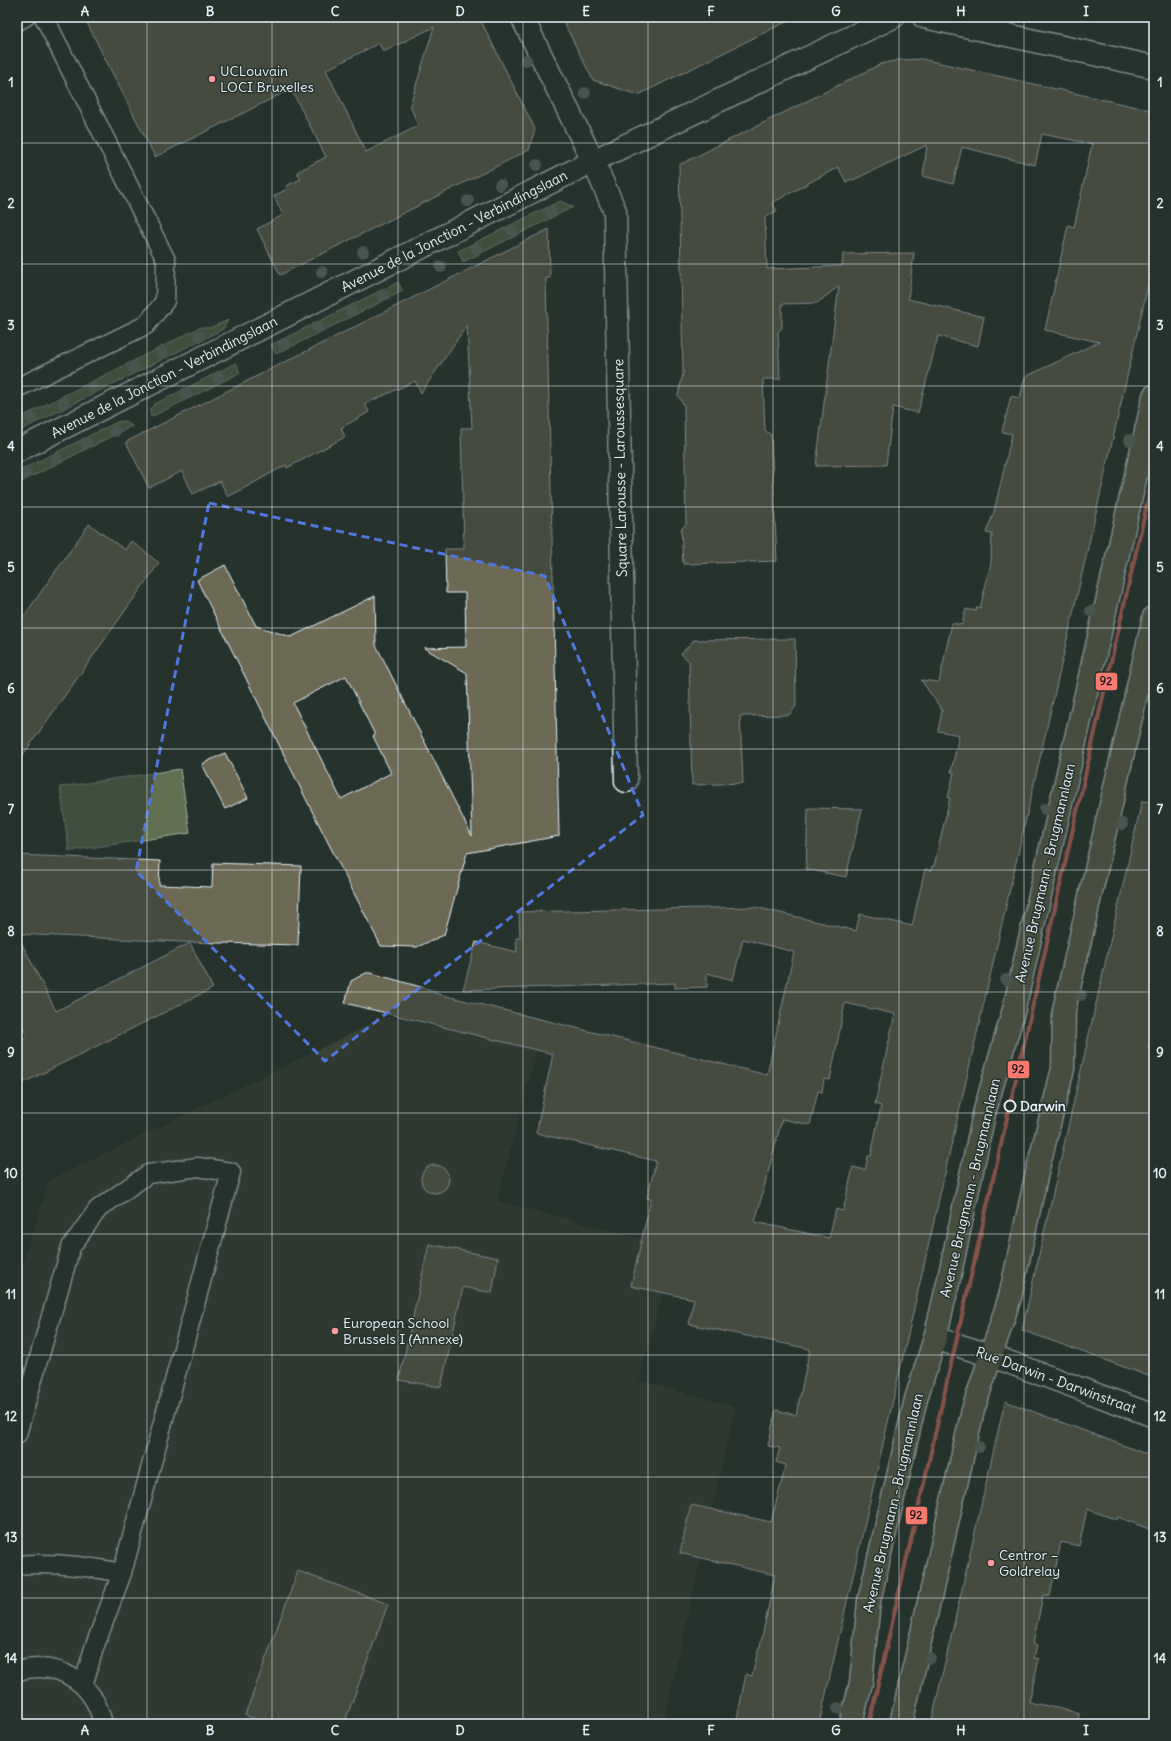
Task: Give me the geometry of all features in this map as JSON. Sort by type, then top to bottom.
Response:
[{"type":"main road","name":"Avenue Brugmann - Brugmannlaan","points":[[851,1724],[861,1683],[869,1601],[916,1399],[935,1338],[984,1114],[1014,1009],[1154,396]]},
{"type":"main road","points":[[901,1724],[973,1410],[992,1356],[1010,1297],[1038,1168],[1063,1069],[1064,1010],[1154,617]]},
{"type":"street","name":"Square Larousse - Laroussesquare","points":[[522,17],[593,161],[615,211],[626,781]]},
{"type":"street","name":"Avenue de la Jonction - Verbindingslaan","points":[[17,451],[593,161],[894,17]]},
{"type":"street","points":[[924,17],[1154,67]]},
{"type":"street","name":"Rue Darwin - Darwinstraat","points":[[935,1338],[992,1356],[1154,1416]]},
{"type":"lane","points":[[17,21],[25,17]]},
{"type":"lane","points":[[17,388],[146,325],[165,301],[166,260],[44,17]]},
{"type":"lane","points":[[17,1434],[71,1247],[98,1209],[148,1174],[198,1167],[231,1172],[122,1573],[94,1648],[83,1686]]},
{"type":"lane","points":[[17,1565],[35,1563],[84,1566],[122,1573]]},
{"type":"lane","points":[[17,1671],[30,1667],[52,1669],[72,1677],[88,1691],[100,1709],[103,1724]]},
{"type":"highlighted area","points":[[209,503],[545,576],[643,815],[325,1061],[136,871]]},
{"type":"shaded area","name":"European School Brussels I (Annexe)","points":[[385,1017],[537,1047],[497,1201],[676,1248],[639,1380],[735,1407],[663,1724],[17,1724],[17,1282],[49,1181]]},
{"type":"green space","points":[[560,201],[573,207],[463,262],[458,251]]},
{"type":"green space","points":[[398,282],[403,291],[276,354],[271,345]]},
{"type":"green space","points":[[228,320],[223,329],[17,432],[17,419],[201,327],[210,328]]},
{"type":"green space","points":[[236,363],[240,373],[151,417],[150,409],[155,404]]},
{"type":"green space","points":[[125,421],[132,426],[17,484],[17,472],[117,422]]},
{"type":"green space","points":[[180,769],[190,833],[69,851],[60,787]]},
{"type":"building","points":[[84,17],[479,17],[535,129],[529,150],[280,275],[257,229],[283,215],[274,196],[287,189],[286,186],[301,179],[297,172],[326,157],[291,89],[155,157]],"holes":[[[434,27],[410,105],[418,126],[366,152],[326,70],[379,43],[383,52]]]},
{"type":"building","points":[[561,17],[796,17],[638,95],[593,80]]},
{"type":"building","points":[[922,59],[1154,111],[1154,259],[819,1724],[736,1724],[746,1674],[752,1676],[760,1647],[775,1575],[680,1553],[691,1505],[771,1522],[786,1465],[776,1462],[780,1448],[768,1446],[776,1410],[796,1415],[810,1349],[689,1324],[694,1299],[631,1286],[651,1199],[647,1198],[656,1161],[536,1133],[553,1054],[345,1003],[351,981],[366,973],[371,973],[435,991],[434,993],[767,1075],[794,952],[743,939],[733,980],[707,973],[707,987],[675,988],[675,983],[463,990],[476,942],[517,952],[516,938],[520,938],[519,912],[755,907],[856,931],[860,914],[912,926],[925,869],[931,871],[932,866],[934,866],[950,798],[948,798],[954,772],[951,772],[959,735],[938,731],[942,710],[921,680],[939,682],[952,623],[962,625],[966,609],[976,611],[977,607],[980,608],[991,563],[992,534],[986,533],[994,512],[1012,434],[1002,432],[1011,396],[1020,398],[1025,377],[1099,342],[1045,330],[1068,225],[1074,227],[1092,144],[1042,134],[1035,165],[962,147],[953,184],[923,176],[927,145],[846,182],[838,167],[772,203],[777,211],[765,217],[767,269],[842,266],[843,254],[914,253],[908,299],[984,317],[978,346],[938,336],[918,413],[893,407],[886,465],[816,466],[839,286],[817,303],[782,304],[782,328],[778,332],[780,379],[763,379],[765,430],[771,435],[777,561],[683,564],[681,529],[686,524],[684,406],[678,395],[683,374],[679,165],[881,64],[898,60]],"holes":[[[845,1003],[895,1014],[875,1104],[881,1106],[871,1156],[868,1156],[865,1170],[853,1167],[843,1211],[836,1209],[829,1238],[755,1222],[782,1119],[810,1125],[818,1091],[822,1092],[824,1079],[830,1080]]]},
{"type":"building","points":[[549,229],[550,278],[546,278],[559,836],[467,853],[444,935],[417,947],[381,946],[197,580],[225,565],[256,626],[291,637],[375,596],[376,645],[472,836],[467,673],[424,648],[466,647],[465,593],[446,593],[445,549],[464,549],[461,428],[472,428],[467,325],[421,393],[415,381],[365,404],[369,412],[341,428],[345,437],[287,468],[286,465],[228,497],[220,481],[193,494],[182,471],[149,488],[126,442]],"holes":[[[346,676],[375,735],[373,736],[391,773],[341,799],[293,703]]]},
{"type":"building","points":[[89,524],[125,550],[131,541],[159,563],[17,763],[17,626]]},
{"type":"building","points":[[795,639],[796,706],[789,715],[740,716],[743,783],[692,785],[689,661],[681,654],[694,640]]},
{"type":"building","points":[[225,753],[248,798],[225,809],[202,764]]},
{"type":"building","points":[[1142,801],[1154,802],[1154,1019],[1148,1049],[1154,1051],[1154,1378],[1022,1330]]},
{"type":"building","points":[[808,808],[862,809],[846,877],[806,869]]},
{"type":"building","points":[[17,855],[160,861],[159,885],[212,887],[213,863],[301,866],[298,945],[182,942],[17,934]]},
{"type":"building","points":[[17,934],[56,1011],[190,943],[213,988],[17,1086],[17,1041],[27,1036],[17,1016]]},
{"type":"building","points":[[435,1165],[445,1169],[449,1179],[445,1189],[435,1193],[425,1189],[421,1179],[425,1169]]},
{"type":"building","points":[[429,1244],[498,1258],[492,1293],[463,1287],[441,1387],[399,1380]]},
{"type":"building","points":[[1005,1401],[1154,1457],[1154,1531],[1118,1517],[1117,1520],[1087,1509],[1079,1546],[1061,1542],[1050,1596],[1043,1595],[1033,1644],[1037,1645],[1034,1658],[1039,1659],[1029,1702],[1079,1713],[1077,1724],[931,1724]]},
{"type":"building","points":[[298,1571],[388,1604],[344,1724],[268,1724],[245,1715]]},
{"type":"transit line","name":"92","points":[[869,1724],[1154,473]]},
{"type":"place","name":"UCLouvain LOCI Bruxelles","points":[[212,79]]},
{"type":"place","name":"Darwin","points":[[1010,1106]]},
{"type":"place","name":"European School Brussels I (Annexe)","points":[[335,1331]]},
{"type":"place","name":"Centror – Goldrelay","points":[[991,1563]]}]
